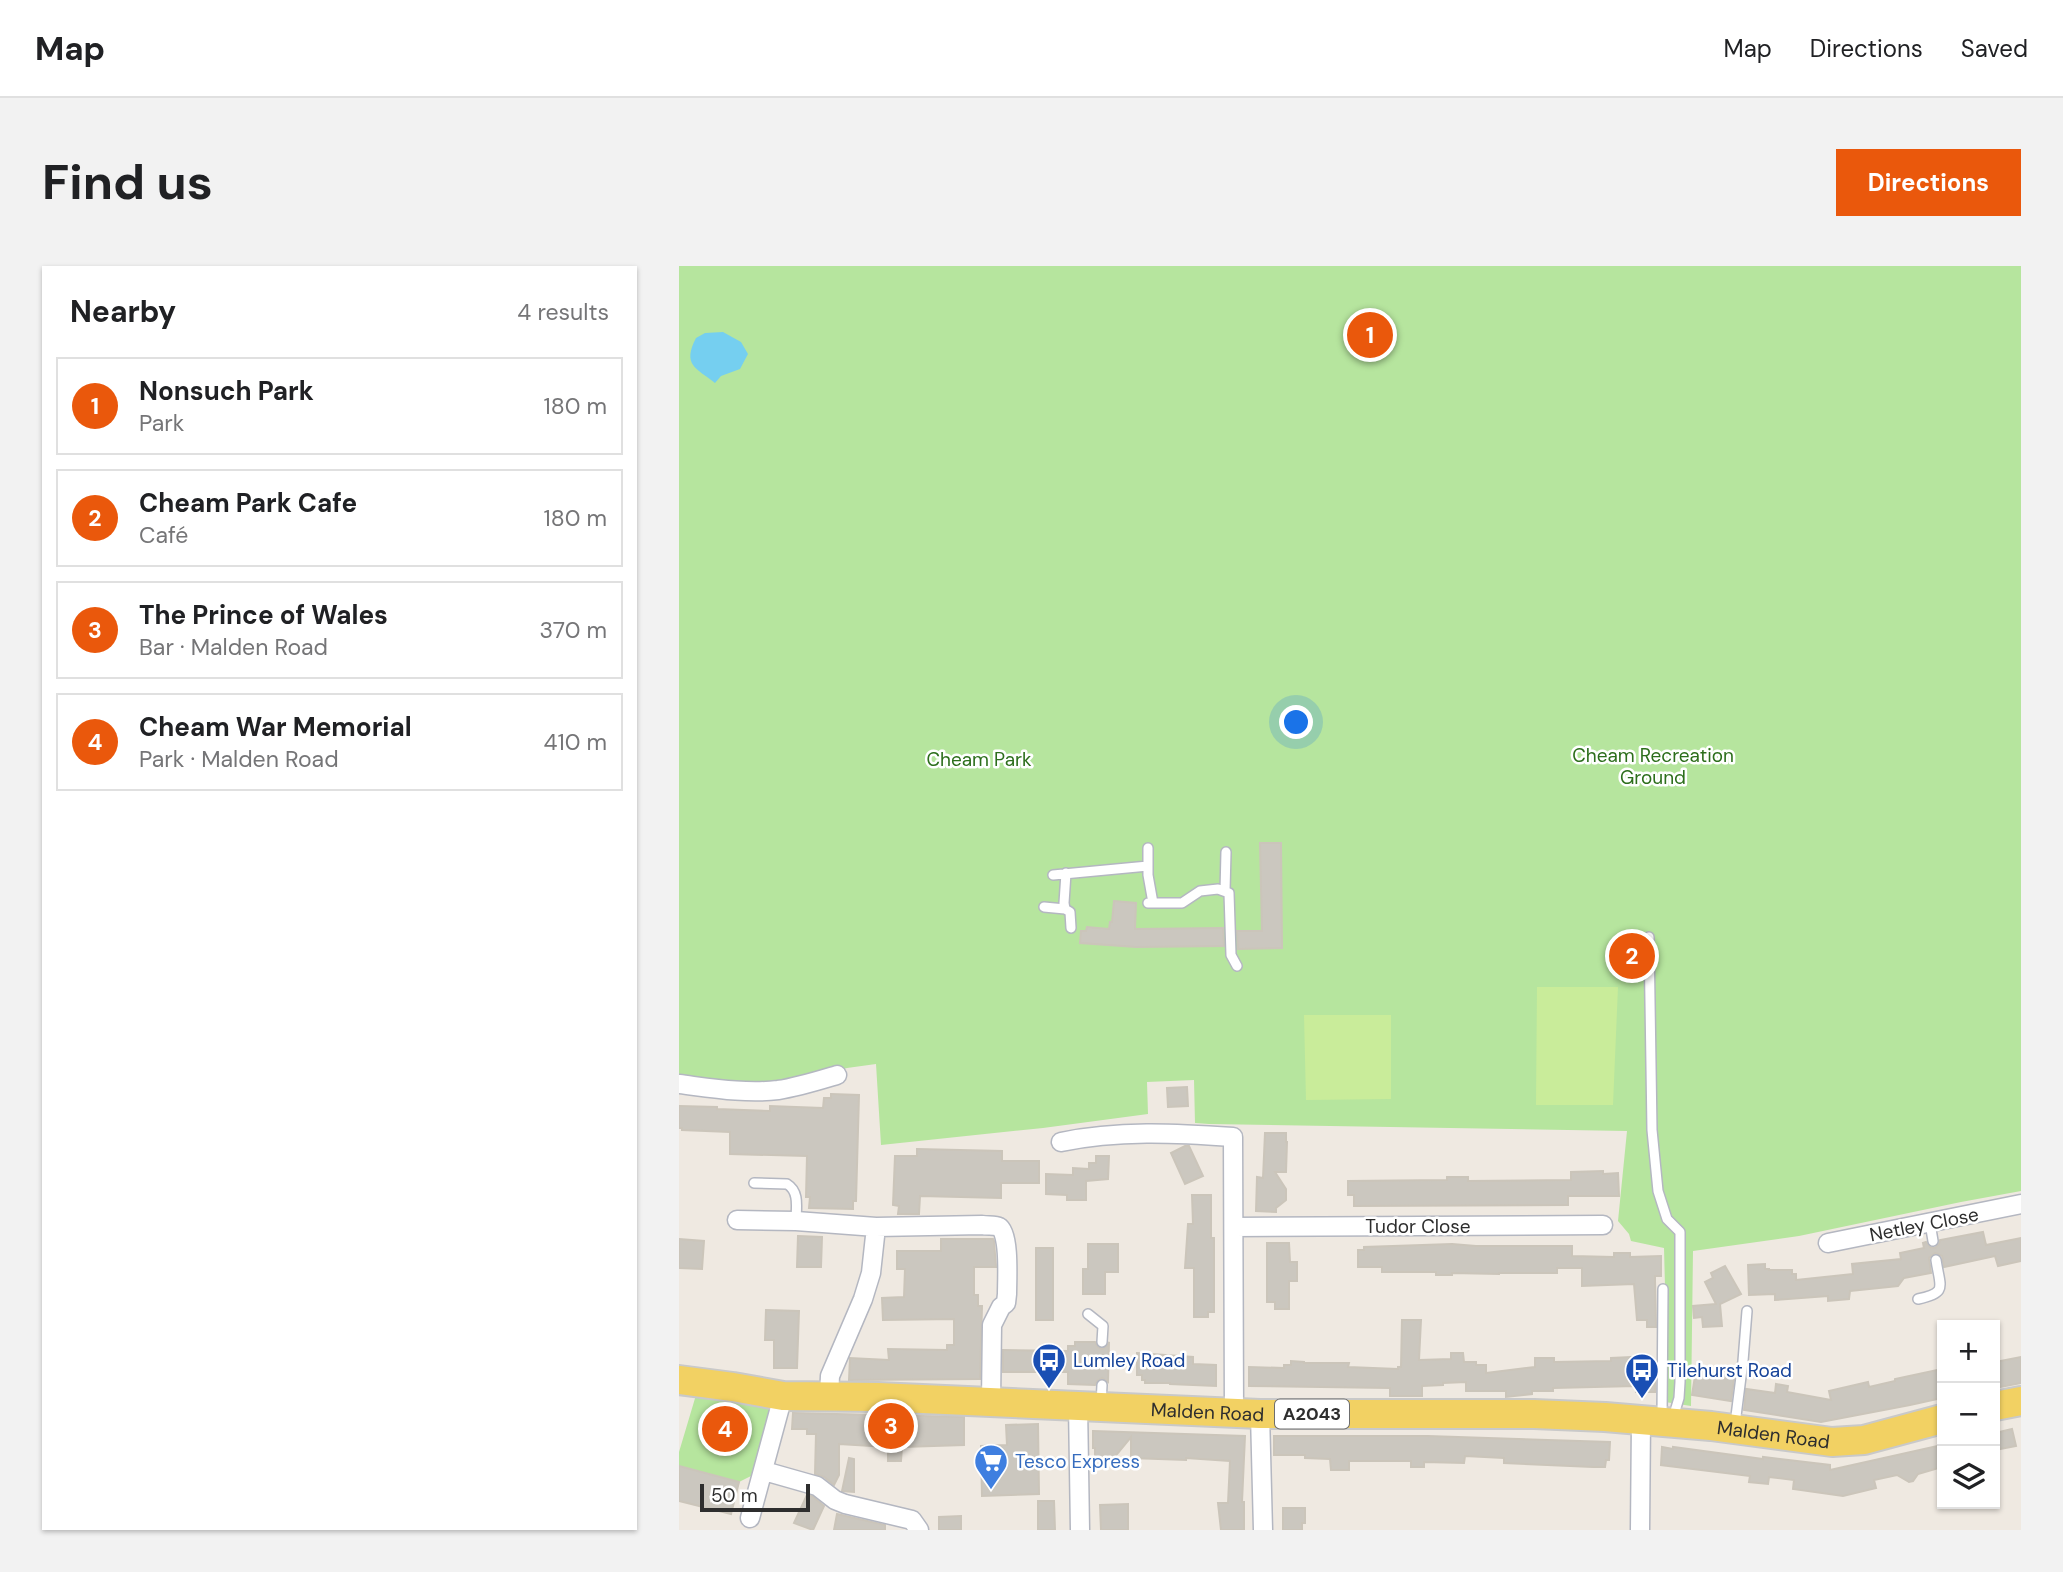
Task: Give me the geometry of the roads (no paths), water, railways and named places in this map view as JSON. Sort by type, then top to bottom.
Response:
[{"type":"main road","name":"Malden Road","points":[[679,1380],[783,1396],[991,1401],[1094,1398],[1247,1413],[1534,1414],[1658,1421],[1832,1442],[1864,1440],[1937,1420]]},
{"type":"main road","points":[[2000,1405],[2021,1401]]},
{"type":"street","points":[[679,1084],[720,1090],[775,1090],[837,1076]]},
{"type":"street","points":[[1061,1142],[1087,1136],[1142,1132],[1233,1131],[1234,1227],[1247,1413],[1263,1530]]},
{"type":"street","name":"Netley Close","points":[[1828,1243],[1931,1232],[2021,1204]]},
{"type":"street","points":[[737,1220],[876,1227],[997,1226],[1004,1232],[1007,1294],[1006,1303],[992,1325],[991,1401]]},
{"type":"street","name":"Tudor Close","points":[[1234,1227],[1603,1224]]},
{"type":"street","points":[[829,1396],[830,1376],[863,1299],[871,1273],[876,1227]]},
{"type":"street","points":[[750,1518],[783,1396]]},
{"type":"street","points":[[1080,1530],[1094,1398]]},
{"type":"street","points":[[1640,1530],[1658,1421]]},
{"type":"street","points":[[764,1471],[817,1486],[845,1504],[912,1520],[919,1530]]},
{"type":"lane","points":[[1148,849],[1151,903],[1182,903],[1200,891],[1218,889],[1229,893],[1231,955],[1237,966]]},
{"type":"lane","points":[[1224,891],[1226,852]]},
{"type":"lane","points":[[1053,875],[1148,866]]},
{"type":"lane","points":[[1065,909],[1066,873]]},
{"type":"lane","points":[[1044,907],[1070,912],[1071,928]]},
{"type":"lane","points":[[1649,937],[1653,1143],[1658,1191],[1667,1219],[1680,1232],[1679,1398],[1658,1421]]},
{"type":"lane","points":[[754,1183],[792,1186],[795,1192],[796,1221]]},
{"type":"lane","points":[[1918,1299],[1938,1293],[1940,1288],[1936,1260]]},
{"type":"lane","points":[[1658,1421],[1663,1289]]},
{"type":"lane","points":[[1734,1429],[1747,1311]]},
{"type":"lane","points":[[1088,1314],[1103,1326],[1103,1342]]},
{"type":"water","points":[[723,332],[741,342],[748,354],[740,369],[721,376],[715,383],[693,365],[690,354],[696,338],[705,333]]},
{"type":"place","name":"Nonsuch Park","points":[[1370,335]]},
{"type":"place","name":"Cheam Park Cafe","points":[[1632,956]]},
{"type":"place","name":"Lumley Road","points":[[1049,1390]]},
{"type":"place","name":"Tilehurst Road","points":[[1642,1400]]},
{"type":"place","name":"The Prince of Wales","points":[[891,1426]]},
{"type":"place","name":"Cheam War Memorial","points":[[725,1429]]},
{"type":"place","name":"Tesco Express","points":[[991,1491]]},
{"type":"park label","name":"Cheam Park","points":[[979,759]]},
{"type":"park label","name":"Cheam Recreation Ground","points":[[1653,766]]}]
